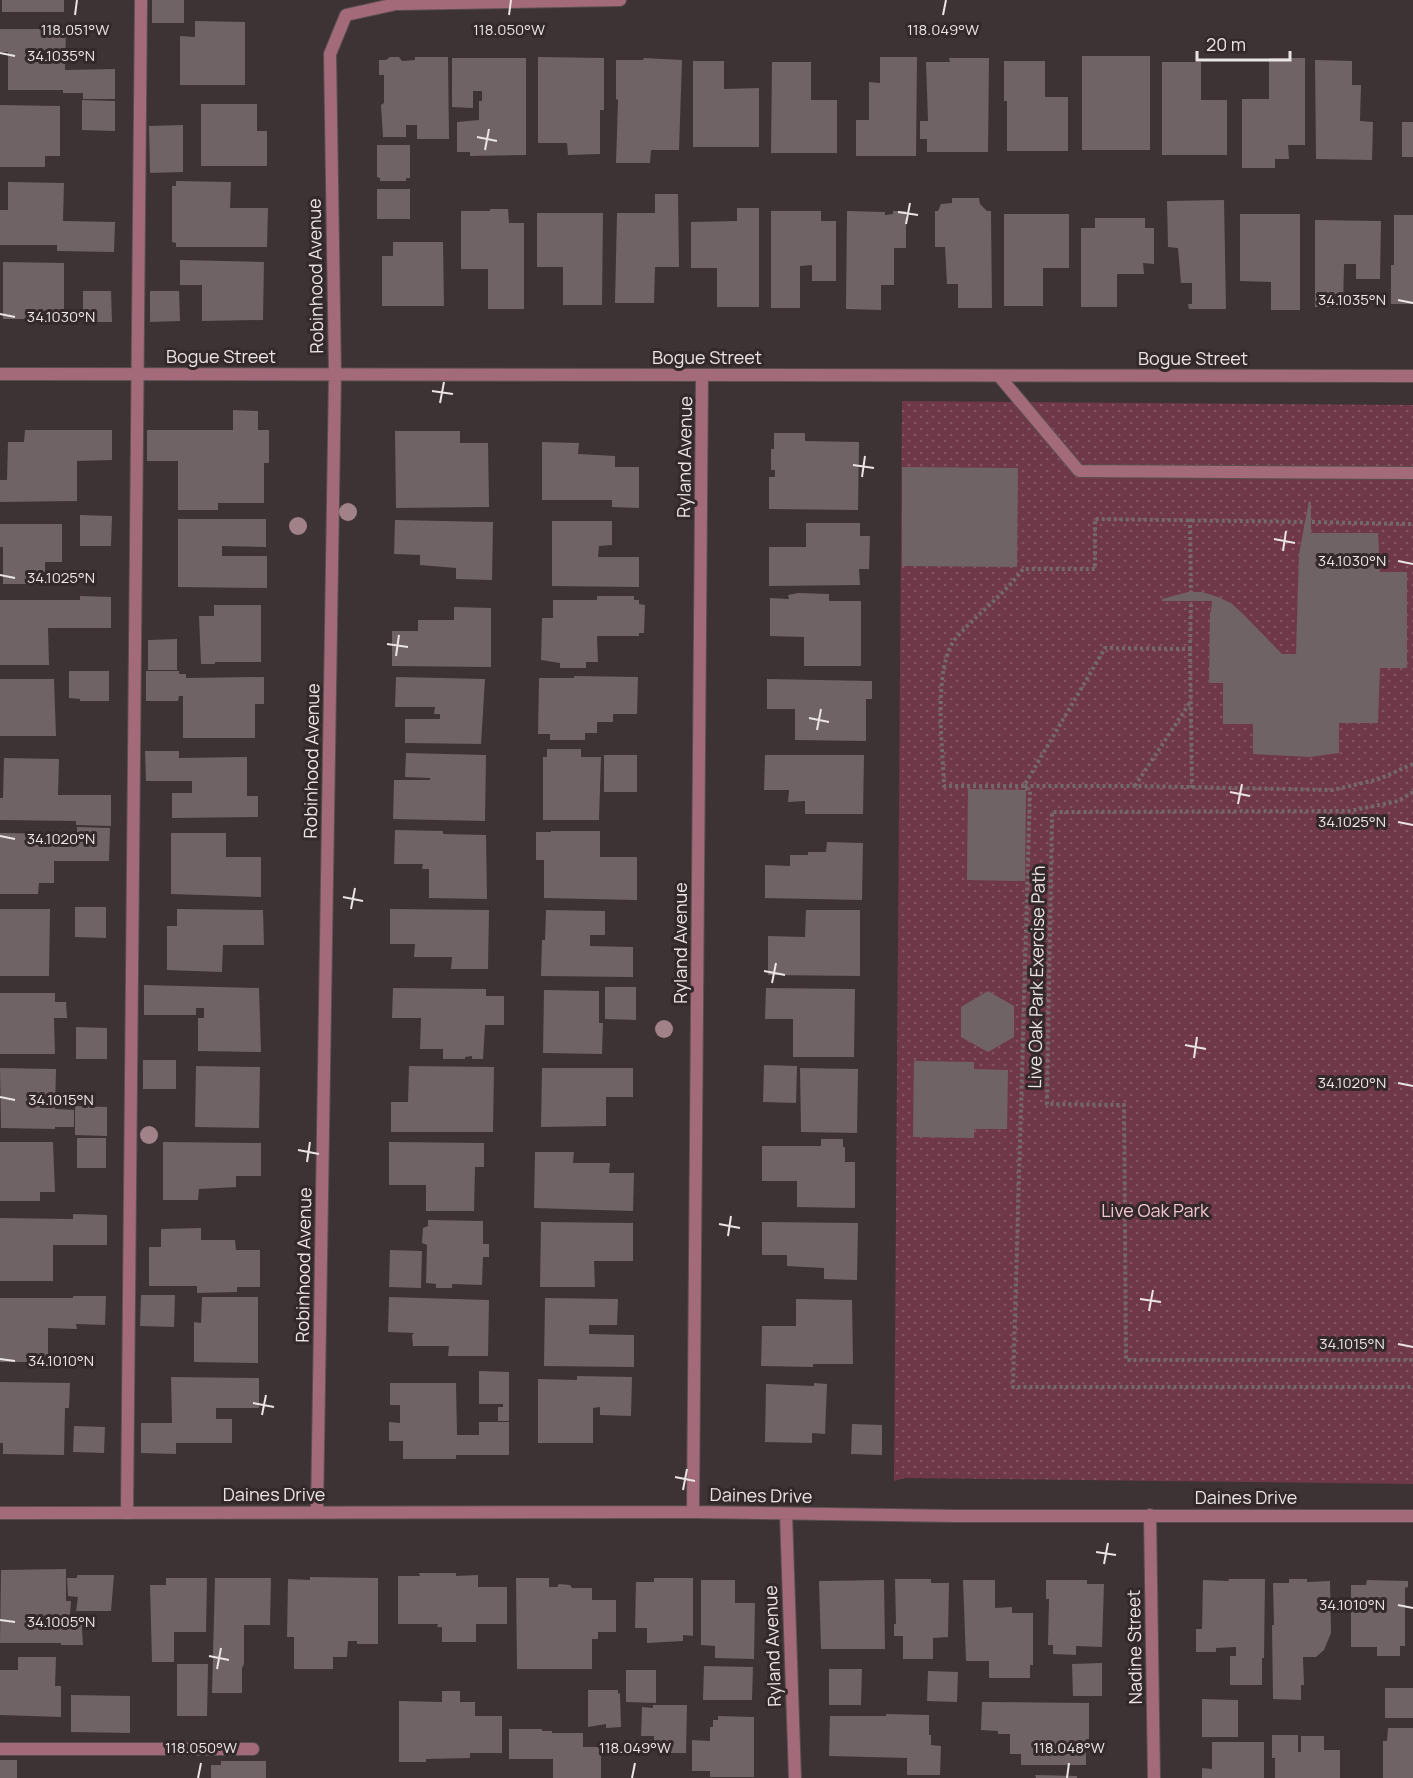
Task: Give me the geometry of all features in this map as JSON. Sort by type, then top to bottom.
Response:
[{"type":"street","points":[[126,1513],[141,0]]},
{"type":"street","name":"Robinhood Avenue","points":[[318,1512],[335,374],[330,54],[346,15],[396,4],[620,0]]},
{"type":"street","name":"Bogue Street","points":[[0,375],[1413,376]]},
{"type":"street","name":"Ryland Avenue","points":[[693,1512],[702,375]]},
{"type":"street","points":[[999,376],[1079,471],[1413,472]]},
{"type":"street","name":"Daines Drive","points":[[0,1514],[693,1512],[1413,1516]]},
{"type":"street","name":"Ryland Avenue","points":[[786,1514],[795,1778]]},
{"type":"street","name":"Nadine Street","points":[[1150,1515],[1154,1778]]},
{"type":"street","points":[[0,1749],[253,1749]]},
{"type":"path","points":[[1305,522],[1095,519],[1095,569],[1023,569],[1014,581],[955,640],[945,661],[940,680],[944,786],[1135,786],[1333,790],[1379,779],[1413,764]]},
{"type":"path","points":[[1190,519],[1191,592]]},
{"type":"path","points":[[1311,522],[1413,524]]},
{"type":"path","points":[[1191,601],[1192,788]]},
{"type":"path","points":[[1024,786],[1105,648],[1190,648]]},
{"type":"path","points":[[1135,786],[1191,700]]},
{"type":"path","points":[[1024,786],[1030,790],[1013,1387],[1413,1387]]},
{"type":"path","name":"Live Oak Park Exercise Path","points":[[1413,792],[1398,801],[1350,812],[1052,812],[1047,1104],[1124,1105],[1126,1360],[1413,1360]]},
{"type":"green space","name":"Live Oak Park","points":[[902,401],[1413,405],[1413,1484],[905,1478],[894,1481]]},
{"type":"building","points":[[2,0],[64,0],[64,12],[2,12]]},
{"type":"building","points":[[152,0],[184,0],[184,23],[152,23]]},
{"type":"building","points":[[195,21],[245,22],[245,85],[180,85],[180,36],[195,37]]},
{"type":"building","points":[[0,29],[66,29],[65,70],[115,69],[115,99],[83,99],[83,93],[63,93],[63,90],[8,90],[8,52],[0,52]]},
{"type":"building","points":[[1082,56],[1150,56],[1150,150],[1082,150]]},
{"type":"building","points":[[390,57],[399,57],[402,61],[415,60],[415,57],[448,57],[449,139],[417,139],[417,125],[406,125],[406,137],[383,137],[381,105],[384,103],[384,75],[379,75],[379,60],[386,60]]},
{"type":"building","points":[[538,57],[604,58],[604,110],[600,110],[600,154],[568,155],[567,143],[538,143]]},
{"type":"building","points":[[880,57],[917,57],[916,156],[856,156],[856,120],[869,120],[869,82],[880,83]]},
{"type":"building","points":[[452,58],[526,58],[526,155],[470,156],[470,152],[457,152],[457,122],[479,120],[479,101],[482,101],[482,91],[473,91],[473,108],[452,107]]},
{"type":"building","points":[[644,58],[682,60],[679,150],[651,150],[650,163],[616,163],[618,100],[616,99],[616,60],[643,60]]},
{"type":"building","points":[[949,58],[989,58],[988,152],[927,152],[927,139],[920,139],[920,121],[928,121],[926,62],[950,62]]},
{"type":"building","points":[[1269,58],[1305,58],[1305,145],[1288,145],[1289,159],[1275,159],[1275,168],[1242,168],[1242,99],[1269,99]]},
{"type":"building","points":[[1315,60],[1352,61],[1352,85],[1361,85],[1360,121],[1373,122],[1372,160],[1316,159]]},
{"type":"building","points":[[693,61],[724,61],[724,89],[759,88],[759,147],[693,147]]},
{"type":"building","points":[[1004,61],[1045,61],[1045,97],[1068,97],[1068,151],[1007,151]]},
{"type":"building","points":[[772,62],[811,62],[811,100],[837,100],[837,153],[771,153]]},
{"type":"building","points":[[1162,62],[1201,62],[1201,100],[1227,100],[1227,155],[1162,155]]},
{"type":"building","points":[[82,100],[115,101],[115,131],[82,130]]},
{"type":"building","points":[[201,104],[257,104],[257,131],[267,131],[267,166],[201,166]]},
{"type":"building","points":[[0,105],[60,106],[60,156],[45,156],[45,167],[0,167]]},
{"type":"building","points":[[1402,122],[1413,122],[1413,157],[1402,157]]},
{"type":"building","points":[[183,125],[183,172],[150,173],[149,126]]},
{"type":"building","points":[[377,145],[410,145],[410,178],[406,178],[406,181],[380,181],[377,177]]},
{"type":"building","points":[[176,181],[231,182],[230,208],[268,208],[267,247],[176,247],[176,243],[172,242],[172,186],[176,186]]},
{"type":"building","points":[[8,182],[64,183],[63,221],[115,222],[114,252],[57,251],[57,245],[0,245],[0,210],[8,210]]},
{"type":"building","points":[[377,189],[410,189],[410,219],[377,219]]},
{"type":"building","points":[[655,194],[678,194],[679,267],[655,267],[654,303],[615,303],[617,213],[655,213]]},
{"type":"building","points":[[952,198],[979,198],[980,204],[987,211],[991,211],[992,308],[958,308],[958,284],[947,284],[945,247],[935,247],[935,211],[938,211],[941,204],[952,203]]},
{"type":"building","points":[[1224,200],[1226,309],[1189,309],[1188,304],[1192,304],[1192,283],[1181,283],[1178,248],[1168,247],[1167,201]]},
{"type":"building","points":[[737,208],[759,208],[759,307],[717,307],[717,268],[691,268],[691,222],[737,221]]},
{"type":"building","points":[[490,209],[508,209],[509,223],[524,223],[524,309],[488,309],[488,269],[461,269],[461,211],[490,211]]},
{"type":"building","points":[[771,211],[821,211],[821,221],[836,221],[836,281],[812,281],[812,265],[800,266],[800,308],[771,308]]},
{"type":"building","points":[[847,211],[885,212],[885,215],[893,214],[893,211],[906,211],[906,248],[894,248],[894,285],[881,285],[881,310],[846,309]]},
{"type":"building","points":[[537,213],[603,213],[602,305],[563,305],[563,267],[537,267]]},
{"type":"building","points":[[1004,214],[1069,214],[1069,268],[1043,268],[1043,306],[1004,306]]},
{"type":"building","points":[[1240,214],[1300,214],[1300,310],[1271,310],[1271,282],[1240,281]]},
{"type":"building","points":[[1394,215],[1413,215],[1413,304],[1391,304]]},
{"type":"building","points":[[1095,218],[1145,218],[1145,228],[1154,228],[1154,264],[1143,263],[1144,274],[1117,274],[1117,307],[1081,307],[1081,228],[1095,228]]},
{"type":"building","points":[[1315,220],[1381,221],[1380,279],[1356,279],[1356,264],[1344,264],[1343,307],[1315,307]]},
{"type":"building","points":[[393,242],[443,242],[444,306],[382,306],[382,256],[393,256]]},
{"type":"building","points":[[180,260],[264,262],[263,320],[202,321],[202,285],[180,285]]},
{"type":"building","points":[[3,262],[64,263],[64,319],[3,319]]},
{"type":"building","points":[[83,291],[111,291],[112,322],[83,322]]},
{"type":"building","points":[[150,291],[179,291],[180,321],[150,322]]},
{"type":"building","points":[[233,410],[258,411],[258,430],[269,430],[269,463],[264,463],[264,503],[218,503],[218,510],[178,510],[178,461],[147,461],[147,430],[233,430]]},
{"type":"building","points":[[25,430],[112,430],[112,460],[77,461],[77,501],[0,502],[0,480],[7,480],[8,442],[24,442]]},
{"type":"building","points":[[395,431],[460,431],[460,443],[488,443],[489,507],[396,508]]},
{"type":"building","points":[[774,433],[805,433],[805,441],[859,442],[858,510],[769,509],[769,477],[775,477],[775,470],[771,470]]},
{"type":"building","points":[[542,442],[579,443],[578,454],[615,456],[615,467],[639,467],[639,508],[612,507],[612,500],[542,500]]},
{"type":"building","points":[[902,467],[1018,468],[1017,567],[902,566]]},
{"type":"building","points":[[1309,501],[1311,502],[1311,533],[1378,533],[1380,572],[1407,572],[1407,668],[1380,668],[1378,723],[1339,723],[1339,753],[1310,757],[1253,754],[1253,724],[1223,724],[1223,683],[1209,683],[1212,601],[1162,601],[1162,599],[1188,592],[1202,592],[1218,597],[1231,603],[1282,654],[1296,654],[1299,554]]},
{"type":"building","points":[[80,515],[112,516],[111,546],[80,546]]},
{"type":"building","points":[[178,519],[266,519],[266,547],[222,546],[222,556],[267,556],[267,588],[178,587]]},
{"type":"building","points":[[395,520],[493,522],[492,580],[456,579],[456,568],[420,565],[420,555],[394,554]]},
{"type":"building","points":[[552,521],[612,521],[612,545],[599,546],[598,557],[639,557],[639,587],[552,586]]},
{"type":"building","points":[[806,523],[860,523],[860,536],[870,536],[869,569],[859,569],[860,585],[769,586],[769,547],[806,547]]},
{"type":"building","points":[[0,524],[62,524],[62,562],[45,562],[45,578],[62,578],[61,584],[3,584],[3,547],[0,547]]},
{"type":"building","points":[[829,594],[829,601],[861,601],[861,666],[804,666],[804,637],[770,636],[770,598],[789,599],[788,595]]},
{"type":"building","points":[[80,596],[111,597],[111,628],[48,628],[49,665],[0,665],[0,600],[80,600]]},
{"type":"building","points":[[597,596],[634,596],[634,600],[639,600],[639,604],[645,605],[644,633],[639,633],[639,636],[597,636],[598,662],[586,662],[586,668],[560,668],[560,663],[541,660],[542,618],[553,618],[553,600],[597,600]]},
{"type":"building","points":[[214,605],[261,605],[261,662],[201,664],[199,616],[214,616]]},
{"type":"building","points":[[454,607],[491,608],[491,667],[392,666],[392,631],[418,631],[418,620],[454,620]]},
{"type":"building","points":[[177,639],[177,670],[148,670],[148,640]]},
{"type":"building","points":[[69,671],[109,671],[109,701],[80,701],[80,699],[69,698]]},
{"type":"building","points":[[146,671],[179,671],[179,674],[186,674],[186,678],[264,677],[264,704],[255,704],[255,738],[183,738],[183,696],[179,696],[178,701],[146,701]]},
{"type":"building","points":[[574,676],[638,677],[637,714],[613,714],[613,722],[597,722],[597,733],[585,733],[585,740],[550,740],[550,734],[538,734],[539,678],[574,678]]},
{"type":"building","points":[[396,677],[485,679],[481,744],[405,743],[405,719],[440,719],[440,714],[434,714],[435,707],[395,707]]},
{"type":"building","points":[[0,679],[54,679],[56,736],[0,736]]},
{"type":"building","points":[[767,679],[872,681],[872,699],[866,699],[866,741],[795,740],[795,709],[767,709]]},
{"type":"building","points":[[547,749],[581,749],[581,757],[601,757],[599,820],[543,820],[543,757],[547,757]]},
{"type":"building","points":[[145,751],[179,751],[179,758],[247,757],[247,796],[258,796],[258,817],[172,818],[172,793],[192,793],[192,781],[146,781]]},
{"type":"building","points":[[406,753],[486,755],[485,821],[393,819],[394,780],[430,780],[430,778],[405,777]]},
{"type":"building","points":[[604,755],[637,755],[637,792],[604,792]]},
{"type":"building","points":[[765,755],[864,755],[863,814],[805,814],[805,801],[788,802],[789,790],[764,790]]},
{"type":"building","points":[[4,758],[59,759],[58,795],[111,795],[111,826],[76,825],[76,821],[0,820]]},
{"type":"building","points":[[968,789],[1026,790],[1025,881],[967,880]]},
{"type":"building","points":[[77,827],[110,828],[109,861],[54,861],[54,883],[39,883],[38,894],[0,894],[0,833],[77,834]]},
{"type":"building","points":[[395,830],[486,835],[487,899],[429,898],[429,869],[422,869],[423,864],[394,864]]},
{"type":"building","points":[[600,831],[600,857],[637,857],[637,900],[544,898],[544,860],[536,860],[536,832]]},
{"type":"building","points":[[171,833],[226,833],[226,857],[261,857],[261,897],[171,894]]},
{"type":"building","points":[[827,842],[863,843],[862,900],[765,898],[765,865],[790,866],[790,855],[826,852]]},
{"type":"building","points":[[75,907],[106,907],[106,938],[75,937]]},
{"type":"building","points":[[0,909],[50,909],[49,976],[0,976]]},
{"type":"building","points":[[177,909],[263,910],[264,945],[223,945],[222,972],[167,970],[167,926],[177,926]]},
{"type":"building","points":[[390,909],[489,910],[488,969],[451,969],[452,957],[414,957],[415,944],[390,944]]},
{"type":"building","points":[[546,910],[605,911],[605,935],[590,935],[590,946],[633,947],[633,977],[541,976]]},
{"type":"building","points":[[806,910],[860,910],[860,976],[768,975],[768,936],[805,937]]},
{"type":"building","points":[[144,985],[259,988],[261,1052],[198,1051],[198,1018],[204,1018],[204,1008],[196,1008],[196,1015],[144,1015]]},
{"type":"building","points":[[605,987],[636,987],[636,1020],[605,1019]]},
{"type":"building","points":[[393,988],[486,989],[486,996],[504,996],[504,1025],[485,1025],[483,1059],[472,1059],[472,1056],[465,1057],[465,1059],[443,1059],[443,1049],[420,1049],[421,1018],[392,1018]]},
{"type":"building","points":[[766,988],[855,989],[854,1057],[793,1057],[793,1019],[765,1019]]},
{"type":"building","points":[[544,990],[599,991],[599,1023],[603,1023],[602,1054],[543,1053]]},
{"type":"building","points":[[988,991],[1014,1006],[1014,1037],[988,1052],[961,1037],[961,1007]]},
{"type":"building","points":[[0,993],[55,993],[55,1002],[66,1002],[67,1018],[54,1018],[55,1054],[0,1054]]},
{"type":"building","points":[[76,1027],[107,1028],[107,1059],[76,1059]]},
{"type":"building","points":[[143,1060],[176,1060],[176,1089],[143,1089]]},
{"type":"building","points":[[914,1061],[974,1062],[974,1069],[1008,1070],[1007,1129],[974,1129],[974,1138],[913,1137]]},
{"type":"building","points":[[764,1065],[797,1066],[796,1103],[763,1102]]},
{"type":"building","points":[[196,1066],[260,1067],[259,1128],[195,1127]]},
{"type":"building","points":[[409,1066],[494,1067],[493,1132],[391,1132],[391,1102],[408,1102]]},
{"type":"building","points":[[0,1068],[56,1069],[55,1109],[74,1110],[74,1127],[1,1128]]},
{"type":"building","points":[[542,1068],[633,1068],[633,1097],[606,1097],[606,1126],[541,1127]]},
{"type":"building","points":[[800,1068],[858,1069],[857,1133],[801,1132]]},
{"type":"building","points":[[75,1106],[107,1107],[107,1136],[75,1135]]},
{"type":"building","points":[[77,1138],[106,1138],[106,1168],[77,1168]]},
{"type":"building","points":[[821,1139],[843,1139],[845,1162],[855,1162],[855,1208],[797,1207],[797,1181],[762,1181],[762,1146],[821,1146]]},
{"type":"building","points":[[0,1142],[53,1142],[55,1192],[40,1192],[40,1201],[0,1201]]},
{"type":"building","points":[[163,1142],[261,1143],[261,1176],[236,1176],[236,1187],[199,1189],[198,1200],[163,1200]]},
{"type":"building","points":[[389,1142],[484,1143],[484,1167],[475,1167],[474,1211],[426,1211],[426,1185],[389,1185]]},
{"type":"building","points":[[535,1152],[574,1152],[573,1163],[610,1163],[609,1173],[634,1173],[633,1211],[534,1208]]},
{"type":"building","points":[[73,1214],[107,1215],[107,1245],[53,1245],[53,1281],[0,1281],[0,1218],[73,1219]]},
{"type":"building","points":[[428,1220],[483,1221],[483,1244],[489,1244],[489,1257],[483,1257],[482,1285],[452,1284],[452,1288],[436,1288],[436,1284],[426,1283],[427,1245],[422,1243],[423,1228],[428,1226]]},
{"type":"building","points":[[541,1222],[633,1223],[633,1261],[594,1261],[595,1287],[540,1287]]},
{"type":"building","points":[[762,1222],[858,1223],[857,1280],[824,1279],[824,1268],[787,1266],[787,1255],[762,1255]]},
{"type":"building","points":[[201,1228],[201,1240],[235,1240],[236,1250],[260,1250],[260,1287],[237,1287],[237,1292],[197,1293],[197,1286],[149,1286],[149,1247],[161,1247],[161,1229]]},
{"type":"building","points":[[390,1250],[422,1251],[421,1288],[389,1287]]},
{"type":"building","points":[[141,1295],[175,1295],[174,1327],[140,1326]]},
{"type":"building","points":[[73,1296],[106,1296],[105,1325],[76,1324],[77,1329],[48,1328],[48,1362],[0,1362],[0,1298],[73,1298]]},
{"type":"building","points":[[202,1297],[258,1297],[258,1363],[194,1362],[194,1322],[201,1323]]},
{"type":"building","points":[[389,1297],[489,1300],[488,1356],[448,1356],[449,1346],[413,1346],[412,1335],[414,1333],[388,1332]]},
{"type":"building","points":[[545,1298],[618,1299],[617,1325],[589,1325],[589,1334],[634,1335],[634,1367],[544,1366]]},
{"type":"building","points":[[796,1299],[852,1300],[853,1364],[813,1364],[813,1367],[761,1366],[762,1326],[796,1326]]},
{"type":"building","points":[[479,1371],[509,1372],[509,1421],[498,1421],[498,1407],[503,1407],[503,1404],[479,1404]]},
{"type":"building","points":[[577,1376],[632,1377],[631,1416],[600,1415],[600,1407],[593,1408],[593,1443],[538,1443],[538,1379],[577,1380]]},
{"type":"building","points":[[171,1377],[259,1378],[259,1408],[216,1408],[216,1419],[232,1419],[232,1443],[176,1443],[176,1454],[141,1453],[141,1423],[172,1423]]},
{"type":"building","points":[[0,1382],[70,1383],[69,1408],[65,1408],[64,1455],[3,1454],[3,1443],[0,1443]]},
{"type":"building","points":[[390,1383],[456,1383],[457,1435],[479,1435],[479,1422],[509,1422],[509,1455],[456,1455],[456,1459],[403,1459],[403,1441],[389,1441],[389,1422],[400,1423],[400,1405],[390,1405]]},
{"type":"building","points":[[814,1383],[827,1384],[825,1434],[812,1433],[812,1443],[765,1442],[766,1384],[814,1386]]},
{"type":"building","points":[[852,1424],[882,1425],[882,1455],[851,1454]]},
{"type":"building","points":[[74,1426],[105,1427],[104,1453],[73,1452]]},
{"type":"building","points":[[66,1569],[66,1601],[71,1601],[70,1615],[81,1615],[83,1645],[0,1643],[1,1570]]},
{"type":"building","points":[[419,1573],[478,1575],[478,1587],[507,1587],[507,1624],[476,1624],[476,1642],[442,1642],[442,1627],[437,1627],[438,1624],[398,1624],[398,1576],[420,1576]]},
{"type":"building","points":[[77,1575],[114,1575],[111,1611],[76,1611],[78,1597],[68,1596],[67,1578],[77,1578]]},
{"type":"building","points":[[310,1577],[378,1578],[378,1644],[357,1644],[357,1641],[348,1641],[347,1657],[333,1657],[333,1669],[294,1669],[294,1637],[287,1637],[288,1579],[310,1580]]},
{"type":"building","points":[[166,1578],[207,1578],[206,1632],[174,1632],[174,1662],[152,1662],[150,1585],[166,1585]]},
{"type":"building","points":[[215,1578],[271,1578],[270,1625],[244,1625],[242,1693],[212,1693]]},
{"type":"building","points":[[516,1578],[549,1578],[549,1587],[557,1587],[559,1584],[570,1585],[572,1588],[592,1588],[592,1600],[616,1600],[616,1632],[598,1632],[598,1639],[592,1639],[592,1669],[517,1669]]},
{"type":"building","points":[[654,1578],[693,1578],[693,1636],[683,1635],[683,1641],[647,1643],[647,1628],[635,1628],[636,1582],[654,1582]]},
{"type":"building","points":[[895,1579],[931,1579],[931,1583],[949,1583],[948,1637],[933,1638],[933,1659],[903,1659],[903,1636],[894,1636]]},
{"type":"building","points":[[1228,1579],[1265,1579],[1262,1685],[1230,1685],[1230,1656],[1236,1656],[1236,1647],[1216,1648],[1216,1652],[1196,1652],[1196,1629],[1202,1629],[1203,1580],[1229,1581]]},
{"type":"building","points":[[1289,1579],[1307,1579],[1307,1582],[1330,1581],[1331,1633],[1324,1650],[1316,1657],[1303,1657],[1304,1685],[1301,1685],[1301,1700],[1273,1699],[1273,1583],[1289,1583]]},
{"type":"building","points":[[701,1580],[735,1580],[735,1603],[755,1603],[754,1659],[715,1658],[715,1646],[701,1645]]},
{"type":"building","points":[[884,1580],[885,1649],[821,1649],[819,1581]]},
{"type":"building","points":[[963,1580],[995,1580],[995,1608],[1012,1607],[1012,1613],[1033,1613],[1033,1665],[1030,1665],[1030,1678],[989,1678],[989,1661],[966,1661]]},
{"type":"building","points":[[1046,1580],[1087,1580],[1087,1584],[1104,1584],[1102,1647],[1076,1646],[1076,1655],[1053,1654],[1053,1645],[1048,1645],[1049,1599],[1046,1599]]},
{"type":"building","points":[[1367,1580],[1408,1581],[1408,1587],[1405,1588],[1405,1646],[1400,1646],[1400,1656],[1377,1656],[1377,1647],[1351,1647],[1351,1585],[1366,1585]]},
{"type":"building","points":[[18,1657],[56,1657],[55,1686],[61,1686],[61,1717],[0,1715],[0,1670],[18,1670]]},
{"type":"building","points":[[1102,1663],[1102,1696],[1073,1696],[1072,1664]]},
{"type":"building","points":[[177,1664],[208,1664],[207,1716],[177,1716]]},
{"type":"building","points":[[704,1666],[753,1667],[752,1700],[703,1700]]},
{"type":"building","points":[[829,1669],[862,1669],[861,1705],[829,1705]]},
{"type":"building","points":[[626,1670],[656,1670],[656,1703],[626,1702]]},
{"type":"building","points":[[928,1671],[958,1672],[957,1702],[927,1701]]},
{"type":"building","points":[[1385,1688],[1413,1688],[1413,1718],[1385,1718]]},
{"type":"building","points":[[588,1690],[618,1690],[621,1727],[606,1728],[606,1724],[588,1727]]},
{"type":"building","points":[[442,1691],[460,1691],[460,1702],[475,1702],[475,1716],[502,1716],[502,1753],[470,1753],[470,1758],[399,1762],[399,1701],[442,1702]]},
{"type":"building","points":[[71,1695],[130,1696],[130,1733],[71,1732]]},
{"type":"building","points":[[1202,1699],[1238,1700],[1238,1737],[1202,1737]]},
{"type":"building","points":[[982,1702],[1089,1703],[1086,1765],[1021,1765],[1021,1754],[1010,1754],[1010,1734],[981,1730]]},
{"type":"building","points":[[653,1705],[687,1705],[686,1753],[666,1753],[666,1745],[654,1745],[654,1736],[641,1736],[642,1707],[653,1708]]},
{"type":"building","points":[[886,1714],[929,1715],[931,1745],[941,1746],[940,1775],[907,1775],[907,1758],[829,1756],[830,1716],[886,1716]]},
{"type":"building","points":[[718,1716],[754,1717],[754,1777],[710,1777],[710,1771],[692,1771],[692,1740],[710,1741],[710,1727],[713,1727],[713,1720],[718,1720]]},
{"type":"building","points":[[1388,1728],[1413,1728],[1413,1778],[1383,1778],[1383,1741],[1387,1741]]},
{"type":"building","points":[[509,1729],[583,1733],[583,1747],[601,1747],[601,1778],[553,1778],[553,1759],[509,1759]]},
{"type":"building","points":[[1272,1735],[1298,1735],[1298,1752],[1301,1752],[1301,1736],[1324,1736],[1324,1750],[1340,1750],[1340,1778],[1275,1778]]},
{"type":"building","points":[[1212,1742],[1264,1742],[1264,1778],[1202,1778],[1202,1768],[1212,1769]]},
{"type":"building","points":[[0,1760],[17,1760],[17,1778],[0,1778]]},
{"type":"building","points":[[221,1761],[266,1761],[266,1778],[211,1778],[211,1765],[221,1765]]},
{"type":"building","points":[[1035,1775],[1077,1776],[1077,1778],[1036,1778]]}]
